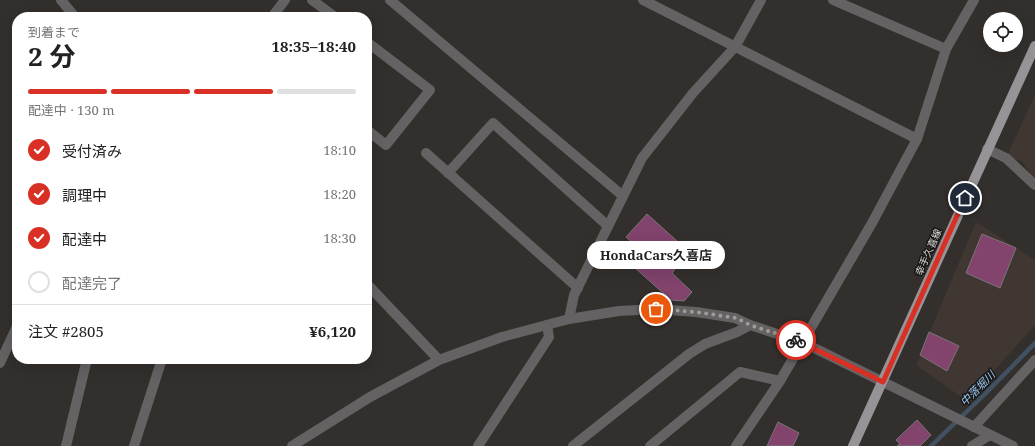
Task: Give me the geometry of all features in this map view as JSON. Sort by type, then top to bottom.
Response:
[{"type":"main road","name":"幸手久喜線","points":[[853,446],[1035,46]]},
{"type":"street","points":[[61,0],[71,12]]},
{"type":"street","points":[[276,12],[285,0]]},
{"type":"street","points":[[312,0],[328,12]]},
{"type":"street","points":[[390,0],[623,196]]},
{"type":"street","points":[[643,0],[917,139]]},
{"type":"street","points":[[569,320],[574,295],[642,158],[693,93],[735,47],[761,0]]},
{"type":"street","points":[[833,0],[946,49]]},
{"type":"street","points":[[736,446],[780,381],[872,223],[917,139],[946,49],[974,0]]},
{"type":"street","points":[[372,46],[430,90],[386,145],[372,134]]},
{"type":"street","points":[[448,173],[493,123],[608,226]]},
{"type":"street","points":[[987,149],[1006,158],[1035,185]]},
{"type":"street","points":[[426,153],[578,288]]},
{"type":"street","points":[[372,289],[439,360]]},
{"type":"street","points":[[292,446],[370,397],[439,360],[502,337],[547,325],[619,311],[656,309],[696,312],[736,318],[750,325],[802,342],[1013,446]]},
{"type":"street","points":[[478,446],[549,337],[547,325]]},
{"type":"street","points":[[573,446],[689,354],[705,344],[737,332],[750,325]]},
{"type":"street","points":[[0,363],[12,337]]},
{"type":"street","points":[[974,427],[1035,360]]},
{"type":"street","points":[[66,446],[86,364]]},
{"type":"street","points":[[134,446],[160,364]]},
{"type":"street","points":[[650,446],[740,372],[780,381]]},
{"type":"street","points":[[972,446],[990,435]]},
{"type":"shaded area","points":[[1035,95],[1035,182],[1022,161],[1006,158]]},
{"type":"shaded area","points":[[976,222],[1035,260],[1035,325],[967,401],[916,365]]},
{"type":"building","points":[[647,214],[677,241],[663,257],[675,269],[672,273],[692,292],[684,301],[671,300],[625,259],[636,246],[626,237]]},
{"type":"building","points":[[982,234],[1016,248],[1000,288],[966,273]]},
{"type":"building","points":[[929,332],[959,346],[947,371],[920,355]]},
{"type":"building","points":[[917,420],[931,435],[920,446],[897,446],[900,444],[896,440]]},
{"type":"building","points":[[778,422],[799,433],[793,446],[767,446]]},
{"type":"waterway","name":"中落堀川","points":[[931,446],[1035,343]]},
{"type":"way so far","points":[[656,309],[696,312],[736,318],[750,325],[796,340]]},
{"type":"place","name":"HondaCars久喜店","points":[[656,309]]},
{"type":"route","points":[[796,340],[883,382],[965,198]]}]
